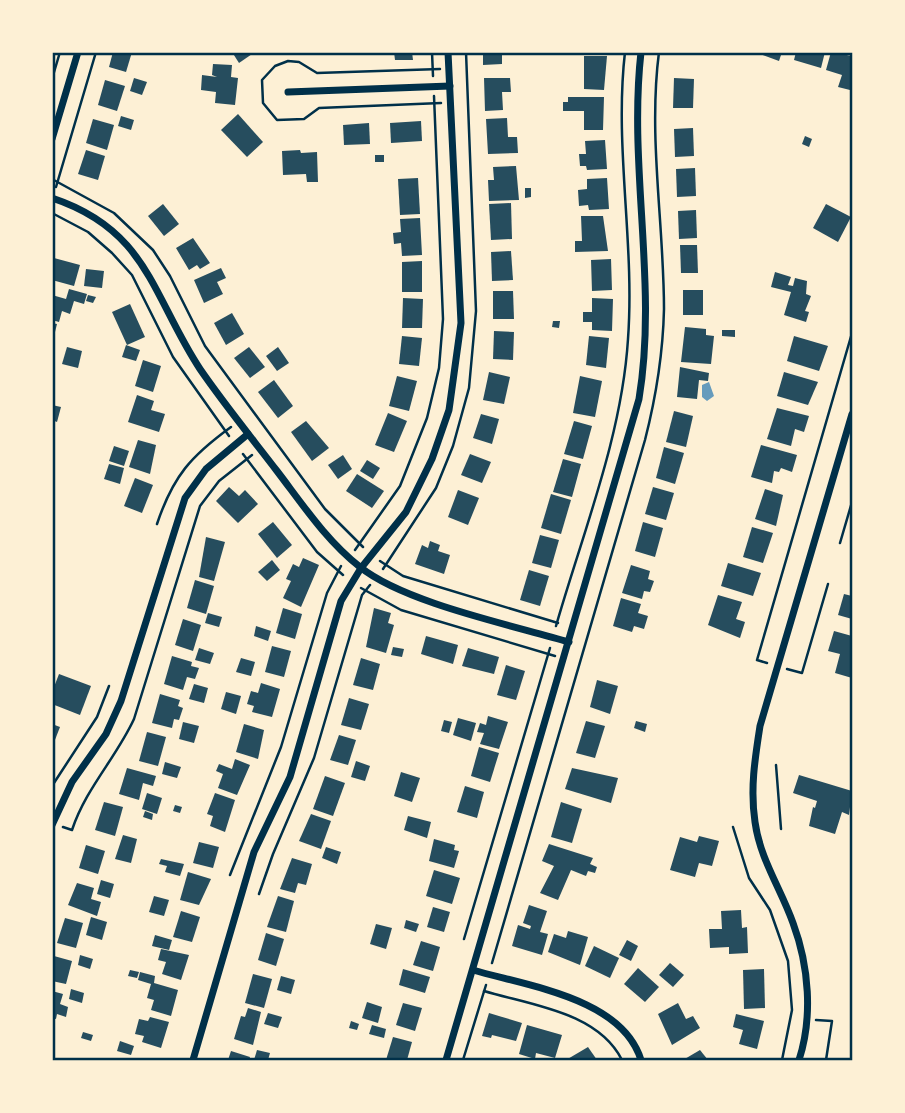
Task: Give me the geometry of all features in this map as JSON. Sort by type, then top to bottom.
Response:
[{"type":"street","points":[[52,139],[78,52]]},
{"type":"street","points":[[192,1060],[254,852],[290,777],[341,601],[361,568],[405,512],[432,459],[449,410],[461,323],[448,52]]},
{"type":"street","points":[[446,1060],[639,399],[646,356],[639,118],[641,52]]},
{"type":"street","points":[[288,92],[450,86]]},
{"type":"street","points":[[52,198],[85,211],[113,231],[138,257],[158,286],[180,336],[201,369],[329,540],[361,568],[397,589],[569,642]]},
{"type":"street","points":[[799,1060],[808,1005],[804,965],[793,923],[769,872],[755,824],[752,778],[760,726],[852,414]]},
{"type":"street","points":[[52,825],[72,782],[106,734],[121,701],[185,498],[206,469],[248,434]]},
{"type":"street","points":[[473,970],[578,1001],[605,1012],[627,1034],[641,1060]]},
{"type":"path","points":[[52,79],[60,52]]},
{"type":"path","points":[[55,188],[55,180],[96,52]]},
{"type":"path","points":[[432,52],[433,76]]},
{"type":"path","points":[[555,629],[616,418],[626,361],[629,295],[622,105],[625,52]]},
{"type":"path","points":[[355,550],[400,486],[417,448],[439,368],[443,319],[434,95]]},
{"type":"path","points":[[55,180],[114,213],[153,250],[170,276],[205,346],[325,509],[364,549]]},
{"type":"path","points":[[52,213],[88,232],[132,275],[173,357],[229,436]]},
{"type":"path","points":[[757,660],[852,333]]},
{"type":"path","points":[[247,415],[252,410]]},
{"type":"path","points":[[157,524],[178,475],[197,453],[231,427]]},
{"type":"path","points":[[268,444],[274,440]]},
{"type":"path","points":[[243,454],[311,544],[343,575]]},
{"type":"path","points":[[72,830],[86,794],[123,742],[134,719],[197,514],[214,486],[252,455]]},
{"type":"path","points":[[840,543],[852,502]]},
{"type":"path","points":[[380,561],[402,576],[564,624]]},
{"type":"path","points":[[230,875],[278,756],[327,593],[342,565]]},
{"type":"path","points":[[802,673],[828,584]]},
{"type":"path","points":[[259,894],[273,854],[312,765],[365,591],[370,585]]},
{"type":"path","points":[[360,587],[408,612],[555,656]]},
{"type":"path","points":[[583,630],[589,631]]},
{"type":"path","points":[[464,939],[550,648]]},
{"type":"path","points":[[573,662],[580,664]]},
{"type":"path","points":[[52,786],[97,717],[109,687]]},
{"type":"path","points":[[776,765],[781,829]]},
{"type":"path","points":[[733,827],[749,878],[770,910],[788,961],[792,1010],[782,1060]]},
{"type":"path","points":[[463,1060],[486,985]]},
{"type":"path","points":[[484,991],[583,1021],[604,1035],[622,1060]]},
{"type":"path","points":[[826,1060],[832,1021]]},
{"type":"water","points":[[709,382],[714,396],[707,401],[702,397],[702,385]]},
{"type":"building","points":[[113,52],[132,52],[126,72],[109,67]]},
{"type":"building","points":[[232,52],[255,52],[239,63]]},
{"type":"building","points":[[394,52],[412,52],[413,60],[395,60]]},
{"type":"building","points":[[483,52],[502,52],[502,64],[483,65]]},
{"type":"building","points":[[755,52],[782,52],[779,61]]},
{"type":"building","points":[[796,52],[825,52],[821,68],[794,60]]},
{"type":"building","points":[[831,52],[852,56],[850,90],[838,87],[842,75],[826,70]]},
{"type":"building","points":[[584,56],[607,56],[604,90],[584,89]]},
{"type":"building","points":[[213,64],[232,65],[231,77],[238,78],[235,105],[215,103],[216,92],[201,90],[202,75],[217,77],[212,75]]},
{"type":"building","points":[[134,78],[147,82],[142,95],[130,91]]},
{"type":"building","points":[[484,78],[510,78],[511,92],[502,92],[503,110],[485,111]]},
{"type":"building","points":[[674,78],[694,79],[693,108],[673,108]]},
{"type":"building","points":[[105,80],[125,86],[117,111],[98,105]]},
{"type":"building","points":[[568,97],[604,97],[603,130],[584,130],[584,111],[563,111],[563,102],[568,102]]},
{"type":"building","points":[[238,114],[263,142],[247,157],[221,130]]},
{"type":"building","points":[[121,116],[134,120],[131,130],[118,126]]},
{"type":"building","points":[[507,118],[508,137],[517,137],[518,153],[488,154],[486,119]]},
{"type":"building","points":[[93,119],[114,125],[107,150],[86,143]]},
{"type":"building","points":[[421,121],[422,141],[391,143],[390,123]]},
{"type":"building","points":[[369,123],[370,144],[344,145],[343,125]]},
{"type":"building","points":[[693,128],[694,156],[675,157],[674,129]]},
{"type":"building","points":[[805,136],[812,139],[809,147],[802,144]]},
{"type":"building","points":[[605,140],[607,169],[587,170],[586,166],[580,166],[579,154],[586,154],[585,141]]},
{"type":"building","points":[[86,150],[105,156],[98,180],[78,174]]},
{"type":"building","points":[[300,150],[301,153],[317,152],[318,182],[307,182],[306,174],[283,175],[282,151]]},
{"type":"building","points":[[375,155],[384,155],[384,162],[375,162]]},
{"type":"building","points":[[516,166],[519,200],[489,201],[488,180],[494,180],[493,167]]},
{"type":"building","points":[[695,168],[696,196],[677,197],[676,169]]},
{"type":"building","points":[[418,178],[420,214],[400,215],[398,179]]},
{"type":"building","points":[[607,178],[609,209],[589,210],[588,205],[579,206],[578,190],[587,189],[587,179]]},
{"type":"building","points":[[525,188],[531,188],[531,197],[525,198]]},
{"type":"building","points":[[511,203],[512,239],[491,240],[489,204]]},
{"type":"building","points":[[163,204],[179,224],[164,236],[148,216]]},
{"type":"building","points":[[826,204],[851,217],[838,242],[813,228]]},
{"type":"building","points":[[696,210],[697,238],[679,239],[678,211]]},
{"type":"building","points":[[581,216],[603,216],[608,251],[575,252],[575,241],[582,241]]},
{"type":"building","points":[[420,218],[422,255],[402,256],[401,243],[394,244],[393,233],[401,232],[400,219]]},
{"type":"building","points":[[193,238],[210,263],[200,269],[197,265],[189,270],[176,248]]},
{"type":"building","points":[[680,245],[697,245],[698,273],[681,273]]},
{"type":"building","points":[[511,251],[513,280],[492,281],[491,252]]},
{"type":"building","points":[[54,258],[80,265],[74,286],[52,280]]},
{"type":"building","points":[[611,259],[612,290],[592,291],[591,260]]},
{"type":"building","points":[[422,261],[422,292],[402,292],[402,262]]},
{"type":"building","points":[[221,268],[226,278],[217,282],[223,294],[204,303],[194,280]]},
{"type":"building","points":[[86,269],[104,271],[102,288],[84,286]]},
{"type":"building","points":[[775,272],[791,277],[788,285],[793,286],[795,278],[807,281],[806,294],[811,296],[805,311],[809,312],[806,322],[784,315],[791,292],[771,287]]},
{"type":"building","points":[[69,289],[87,294],[84,304],[74,301],[70,314],[62,311],[59,322],[52,320],[52,295],[66,299]]},
{"type":"building","points":[[683,290],[703,290],[703,315],[683,315]]},
{"type":"building","points":[[493,291],[513,291],[514,319],[493,319]]},
{"type":"building","points":[[88,295],[96,297],[93,303],[86,301]]},
{"type":"building","points":[[403,298],[423,299],[422,328],[402,328]]},
{"type":"building","points":[[592,298],[613,299],[612,331],[592,330],[592,322],[583,322],[583,312],[592,312]]},
{"type":"building","points":[[130,304],[145,337],[127,345],[112,312]]},
{"type":"building","points":[[232,313],[244,334],[226,345],[214,323]]},
{"type":"building","points":[[553,321],[560,321],[559,328],[552,327]]},
{"type":"building","points":[[52,323],[57,324],[53,340],[52,340]]},
{"type":"building","points":[[685,327],[706,329],[706,335],[714,336],[711,364],[681,362]]},
{"type":"building","points":[[722,330],[735,330],[735,337],[722,336]]},
{"type":"building","points":[[494,331],[514,332],[513,360],[493,359]]},
{"type":"building","points":[[402,336],[422,338],[419,366],[399,364]]},
{"type":"building","points":[[589,336],[609,338],[606,368],[586,365]]},
{"type":"building","points":[[794,336],[828,346],[819,371],[787,361]]},
{"type":"building","points":[[126,345],[140,350],[136,361],[122,357]]},
{"type":"building","points":[[67,347],[82,351],[78,368],[62,364]]},
{"type":"building","points":[[249,347],[265,367],[250,378],[234,358]]},
{"type":"building","points":[[278,347],[289,363],[277,371],[266,356]]},
{"type":"building","points":[[143,360],[161,366],[153,392],[135,386]]},
{"type":"building","points":[[680,367],[709,373],[708,381],[699,380],[697,399],[677,397]]},
{"type":"building","points":[[489,372],[510,377],[504,404],[483,400]]},
{"type":"building","points":[[784,372],[818,382],[808,405],[777,396]]},
{"type":"building","points":[[397,376],[417,381],[409,411],[389,406]]},
{"type":"building","points":[[580,376],[602,381],[595,417],[573,413]]},
{"type":"building","points":[[274,380],[293,406],[278,418],[258,392]]},
{"type":"building","points":[[137,395],[154,401],[151,410],[165,414],[159,432],[128,422]]},
{"type":"building","points":[[52,405],[61,407],[57,422],[52,420]]},
{"type":"building","points":[[777,408],[809,416],[804,432],[795,429],[791,446],[767,439]]},
{"type":"building","points":[[674,411],[693,416],[686,447],[666,442]]},
{"type":"building","points":[[388,413],[407,421],[394,452],[375,445]]},
{"type":"building","points":[[481,414],[499,419],[492,444],[473,438]]},
{"type":"building","points":[[306,421],[329,448],[312,461],[291,432]]},
{"type":"building","points":[[574,421],[592,426],[583,459],[564,454]]},
{"type":"building","points":[[138,440],[156,445],[150,474],[129,467]]},
{"type":"building","points":[[761,445],[797,455],[792,472],[781,468],[779,472],[774,471],[772,483],[751,477]]},
{"type":"building","points":[[114,446],[129,451],[124,466],[109,461]]},
{"type":"building","points":[[664,447],[684,453],[675,484],[656,478]]},
{"type":"building","points":[[470,454],[491,462],[482,483],[461,475]]},
{"type":"building","points":[[343,455],[352,469],[338,479],[328,465]]},
{"type":"building","points":[[563,459],[581,464],[572,497],[553,492]]},
{"type":"building","points":[[367,460],[380,468],[373,479],[360,471]]},
{"type":"building","points":[[109,464],[124,468],[120,484],[104,479]]},
{"type":"building","points":[[357,474],[384,491],[372,508],[346,491]]},
{"type":"building","points":[[135,478],[153,485],[142,513],[124,506]]},
{"type":"building","points":[[229,487],[239,496],[245,490],[258,504],[238,523],[216,501]]},
{"type":"building","points":[[653,487],[674,493],[666,520],[645,514]]},
{"type":"building","points":[[765,489],[783,495],[776,526],[755,519]]},
{"type":"building","points":[[458,490],[479,498],[468,525],[448,517]]},
{"type":"building","points":[[551,494],[571,500],[561,534],[541,528]]},
{"type":"building","points":[[273,522],[292,545],[277,558],[258,534]]},
{"type":"building","points":[[643,522],[663,528],[655,557],[635,551]]},
{"type":"building","points":[[752,527],[773,533],[763,563],[743,557]]},
{"type":"building","points":[[540,535],[559,540],[551,568],[532,563]]},
{"type":"building","points":[[206,537],[225,542],[214,581],[199,577]]},
{"type":"building","points":[[430,541],[440,545],[438,551],[450,555],[444,574],[415,564],[422,545],[428,548]]},
{"type":"building","points":[[303,558],[319,565],[301,607],[283,598],[291,581],[286,579],[293,564],[299,567]]},
{"type":"building","points":[[272,560],[280,570],[267,581],[258,572]]},
{"type":"building","points":[[728,563],[761,573],[753,596],[721,586]]},
{"type":"building","points":[[631,565],[650,571],[648,579],[654,581],[650,592],[644,591],[642,599],[622,593]]},
{"type":"building","points":[[529,570],[549,576],[540,606],[520,600]]},
{"type":"building","points":[[195,580],[214,586],[206,614],[187,608]]},
{"type":"building","points":[[844,594],[852,596],[852,619],[838,615]]},
{"type":"building","points":[[718,595],[742,602],[736,619],[745,622],[740,638],[708,625]]},
{"type":"building","points":[[621,598],[641,604],[638,613],[648,616],[644,629],[634,626],[632,632],[613,626]]},
{"type":"building","points":[[283,608],[302,614],[295,639],[276,633]]},
{"type":"building","points":[[374,608],[391,613],[388,623],[394,625],[386,653],[366,647]]},
{"type":"building","points":[[208,613],[222,617],[219,627],[205,623]]},
{"type":"building","points":[[183,619],[201,625],[193,651],[175,645]]},
{"type":"building","points":[[256,626],[271,631],[268,641],[254,636]]},
{"type":"building","points":[[834,631],[852,636],[852,678],[835,673],[840,654],[828,651]]},
{"type":"building","points":[[426,636],[458,645],[453,664],[421,654]]},
{"type":"building","points":[[272,646],[291,651],[284,677],[265,672]]},
{"type":"building","points":[[393,647],[404,649],[402,657],[391,655]]},
{"type":"building","points":[[199,648],[214,653],[210,664],[195,660]]},
{"type":"building","points":[[468,648],[499,657],[494,674],[462,666]]},
{"type":"building","points":[[172,656],[192,662],[191,666],[199,668],[195,679],[187,677],[183,690],[164,684]]},
{"type":"building","points":[[241,658],[255,662],[251,676],[236,672]]},
{"type":"building","points":[[361,658],[380,664],[373,690],[353,685]]},
{"type":"building","points":[[506,665],[525,671],[516,700],[497,695]]},
{"type":"building","points":[[59,674],[91,686],[80,715],[52,704]]},
{"type":"building","points":[[597,680],[618,686],[610,714],[590,707]]},
{"type":"building","points":[[261,683],[280,689],[272,717],[252,712],[254,706],[247,704],[251,691],[258,693]]},
{"type":"building","points":[[194,684],[208,688],[204,703],[189,699]]},
{"type":"building","points":[[226,692],[241,696],[236,714],[221,709]]},
{"type":"building","points":[[160,694],[180,700],[178,706],[183,708],[179,720],[174,719],[172,728],[152,723]]},
{"type":"building","points":[[349,698],[369,704],[361,730],[341,725]]},
{"type":"building","points":[[488,716],[508,722],[499,749],[480,744],[484,733],[477,732],[480,723],[486,725]]},
{"type":"building","points":[[458,718],[476,723],[471,741],[453,735]]},
{"type":"building","points":[[444,720],[452,722],[449,733],[441,731]]},
{"type":"building","points":[[586,721],[605,726],[595,758],[576,753]]},
{"type":"building","points":[[636,721],[647,724],[645,732],[634,728]]},
{"type":"building","points":[[183,722],[199,726],[194,743],[179,739]]},
{"type":"building","points":[[52,724],[60,727],[53,745],[52,745]]},
{"type":"building","points":[[244,724],[264,730],[258,759],[236,752]]},
{"type":"building","points":[[147,732],[166,737],[158,766],[139,761]]},
{"type":"building","points":[[339,735],[356,740],[348,765],[330,760]]},
{"type":"building","points":[[479,747],[499,753],[490,782],[471,776]]},
{"type":"building","points":[[235,759],[250,765],[237,795],[218,788],[223,774],[216,771],[219,764],[232,769]]},
{"type":"building","points":[[356,761],[370,766],[365,781],[351,777]]},
{"type":"building","points":[[165,762],[181,767],[177,778],[162,774]]},
{"type":"building","points":[[127,768],[156,776],[153,786],[143,783],[139,800],[119,794]]},
{"type":"building","points":[[572,768],[618,778],[611,803],[565,789]]},
{"type":"building","points":[[401,772],[420,778],[412,802],[394,796]]},
{"type":"building","points":[[799,775],[852,791],[849,815],[842,812],[835,834],[809,826],[817,801],[793,793]]},
{"type":"building","points":[[325,776],[345,783],[333,816],[313,809]]},
{"type":"building","points":[[465,786],[484,792],[477,818],[457,812]]},
{"type":"building","points":[[147,793],[162,798],[157,814],[142,809]]},
{"type":"building","points":[[215,793],[235,800],[225,832],[210,826],[213,816],[207,814]]},
{"type":"building","points":[[104,802],[123,807],[115,836],[95,830]]},
{"type":"building","points":[[561,802],[582,809],[572,843],[551,837]]},
{"type":"building","points":[[175,805],[182,807],[180,813],[173,811]]},
{"type":"building","points":[[145,811],[153,814],[152,820],[143,817]]},
{"type":"building","points":[[311,814],[331,821],[321,849],[299,841]]},
{"type":"building","points":[[408,816],[431,822],[427,838],[404,830]]},
{"type":"building","points":[[123,835],[137,839],[131,863],[115,859]]},
{"type":"building","points":[[699,836],[719,841],[712,866],[699,863],[695,877],[670,870],[680,837],[697,842]]},
{"type":"building","points":[[434,839],[455,845],[454,850],[459,851],[454,868],[429,861]]},
{"type":"building","points":[[199,842],[219,847],[213,868],[193,863]]},
{"type":"building","points":[[549,844],[593,858],[590,864],[597,867],[595,873],[588,871],[586,876],[571,870],[558,900],[540,893],[554,866],[542,861]]},
{"type":"building","points":[[86,845],[105,851],[98,874],[79,868]]},
{"type":"building","points":[[326,847],[341,852],[337,864],[322,858]]},
{"type":"building","points":[[292,858],[312,864],[306,885],[298,883],[295,893],[280,889]]},
{"type":"building","points":[[161,859],[184,864],[180,876],[165,872],[167,866],[159,864]]},
{"type":"building","points":[[434,870],[460,878],[452,904],[426,896]]},
{"type":"building","points":[[188,872],[211,879],[199,905],[180,900]]},
{"type":"building","points":[[101,880],[114,884],[110,898],[97,894]]},
{"type":"building","points":[[77,883],[94,888],[91,899],[101,902],[97,916],[68,905]]},
{"type":"building","points":[[154,896],[169,900],[164,916],[149,912]]},
{"type":"building","points":[[278,896],[294,901],[286,932],[267,927]]},
{"type":"building","points":[[529,905],[547,911],[540,932],[548,934],[542,955],[512,946],[518,925],[530,929],[531,926],[523,923]]},
{"type":"building","points":[[433,907],[450,912],[444,932],[427,927]]},
{"type":"building","points":[[741,910],[742,928],[747,927],[748,953],[729,954],[729,947],[710,948],[709,929],[722,929],[721,911]]},
{"type":"building","points":[[181,911],[200,917],[192,942],[173,937]]},
{"type":"building","points":[[91,917],[107,922],[102,940],[86,935]]},
{"type":"building","points":[[65,918],[83,923],[76,948],[57,943]]},
{"type":"building","points":[[406,920],[419,924],[416,932],[404,928]]},
{"type":"building","points":[[376,924],[392,928],[386,949],[370,944]]},
{"type":"building","points":[[568,931],[588,937],[580,965],[548,952],[554,934],[566,938]]},
{"type":"building","points":[[266,933],[284,939],[276,966],[258,960]]},
{"type":"building","points":[[155,935],[172,940],[169,950],[152,946]]},
{"type":"building","points":[[627,940],[638,946],[631,961],[619,955]]},
{"type":"building","points":[[421,941],[440,947],[433,971],[413,965]]},
{"type":"building","points":[[594,946],[619,958],[610,978],[585,966]]},
{"type":"building","points":[[161,949],[189,955],[181,980],[162,974],[166,962],[158,960]]},
{"type":"building","points":[[80,955],[93,959],[90,969],[78,965]]},
{"type":"building","points":[[54,956],[72,961],[66,984],[52,981]]},
{"type":"building","points":[[670,963],[684,975],[673,987],[659,975]]},
{"type":"building","points":[[638,968],[659,987],[645,1002],[624,984]]},
{"type":"building","points":[[403,969],[430,977],[425,993],[399,985]]},
{"type":"building","points":[[764,969],[765,1008],[744,1009],[743,970]]},
{"type":"building","points":[[130,970],[139,972],[137,978],[128,976]]},
{"type":"building","points":[[140,972],[155,976],[154,983],[178,990],[171,1016],[151,1010],[154,1000],[147,998],[151,984],[138,980]]},
{"type":"building","points":[[253,974],[272,979],[264,1008],[245,1003]]},
{"type":"building","points":[[281,976],[295,980],[291,994],[277,990]]},
{"type":"building","points":[[71,989],[84,993],[82,1003],[69,999]]},
{"type":"building","points":[[52,991],[63,994],[60,1004],[68,1007],[66,1017],[57,1014],[56,1019],[52,1018]]},
{"type":"building","points":[[367,1002],[382,1007],[378,1023],[362,1018]]},
{"type":"building","points":[[403,1003],[422,1008],[415,1031],[396,1025]]},
{"type":"building","points":[[678,1003],[686,1019],[693,1016],[700,1028],[672,1045],[658,1014]]},
{"type":"building","points":[[248,1008],[261,1012],[253,1045],[234,1039],[241,1016],[245,1017]]},
{"type":"building","points":[[268,1013],[282,1017],[278,1028],[264,1024]]},
{"type":"building","points":[[489,1013],[522,1023],[516,1041],[492,1035],[491,1038],[482,1036]]},
{"type":"building","points":[[736,1014],[764,1021],[757,1049],[739,1044],[743,1030],[733,1027]]},
{"type":"building","points":[[150,1017],[169,1022],[161,1048],[142,1042],[144,1036],[135,1034],[139,1019],[148,1021]]},
{"type":"building","points":[[351,1021],[359,1024],[357,1030],[349,1028]]},
{"type":"building","points":[[372,1025],[386,1029],[384,1038],[369,1034]]},
{"type":"building","points":[[527,1025],[562,1035],[555,1058],[536,1053],[535,1059],[519,1054]]},
{"type":"building","points":[[83,1032],[93,1035],[91,1041],[81,1038]]},
{"type":"building","points":[[393,1037],[412,1042],[407,1060],[386,1060]]},
{"type":"building","points":[[120,1041],[134,1046],[131,1055],[117,1051]]},
{"type":"building","points":[[588,1047],[597,1060],[566,1060]]},
{"type":"building","points":[[257,1050],[270,1053],[268,1060],[254,1060]]},
{"type":"building","points":[[700,1050],[708,1060],[683,1060]]},
{"type":"building","points":[[231,1051],[250,1057],[249,1060],[228,1060]]}]
